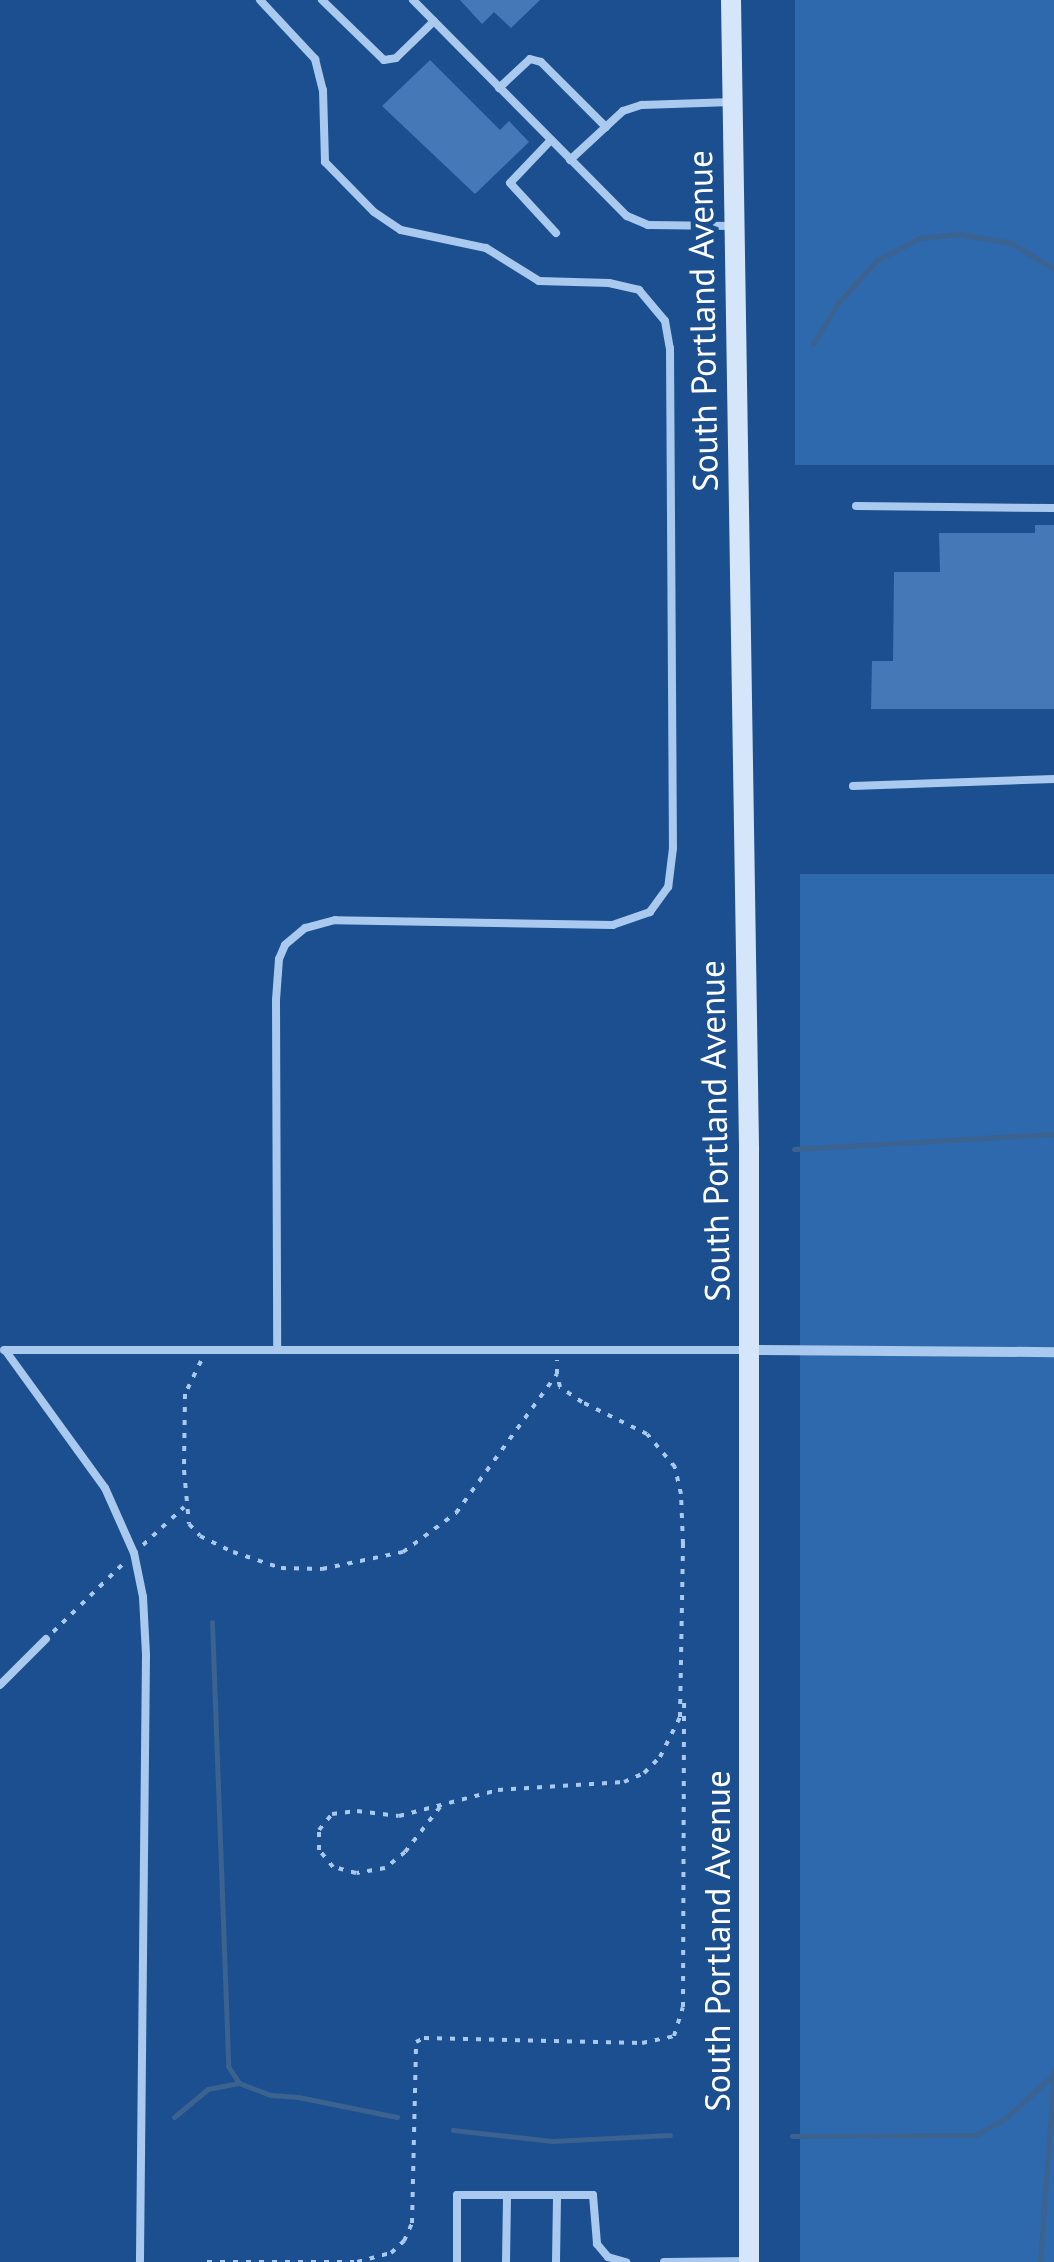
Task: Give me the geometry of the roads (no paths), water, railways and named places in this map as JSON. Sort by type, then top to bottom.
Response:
[{"type":"main road","name":"South Portland Avenue","points":[[731,0],[749,1350],[749,2262]]},
{"type":"street","points":[[749,1350],[1054,1352]]},
{"type":"lane","points":[[260,0],[315,59],[323,90],[325,162],[374,212],[401,230],[486,248],[539,280],[610,283],[639,290],[665,321],[670,348],[673,848],[668,887],[650,912],[613,926],[334,920],[305,928],[284,945],[279,958],[276,1000],[277,1350]]},
{"type":"lane","points":[[322,0],[384,60],[396,58],[434,21]]},
{"type":"lane","points":[[413,0],[637,223],[732,226]]},
{"type":"lane","points":[[499,88],[530,60],[541,62],[606,127]]},
{"type":"lane","points":[[570,160],[623,111],[642,105],[732,102]]},
{"type":"lane","points":[[551,140],[510,183],[556,233]]},
{"type":"lane","points":[[856,506],[1054,508]]},
{"type":"lane","points":[[854,786],[1054,778]]},
{"type":"lane","points":[[2,1350],[749,1350]]},
{"type":"lane","points":[[2,1350],[105,1488],[134,1553],[143,1597],[146,1655],[140,2262]]},
{"type":"lane","points":[[0,1685],[46,1639]]},
{"type":"lane","points":[[458,2262],[458,2194],[593,2196],[597,2244],[608,2260],[626,2262]]},
{"type":"lane","points":[[506,2262],[507,2195]]},
{"type":"lane","points":[[556,2262],[557,2195]]},
{"type":"lane","points":[[664,2262],[749,2262]]},
{"type":"waterway","points":[[813,344],[838,303],[876,261],[919,238],[960,234],[1011,243],[1054,269]]},
{"type":"waterway","points":[[794,1149],[1054,1134]]},
{"type":"waterway","points":[[212,1622],[228,2066],[239,2083],[271,2095],[397,2117]]},
{"type":"waterway","points":[[1040,2262],[1054,2070]]},
{"type":"waterway","points":[[792,2136],[976,2135],[1007,2117],[1053,2075]]},
{"type":"waterway","points":[[174,2117],[208,2089],[239,2083]]},
{"type":"waterway","points":[[453,2130],[552,2141],[670,2135]]}]
